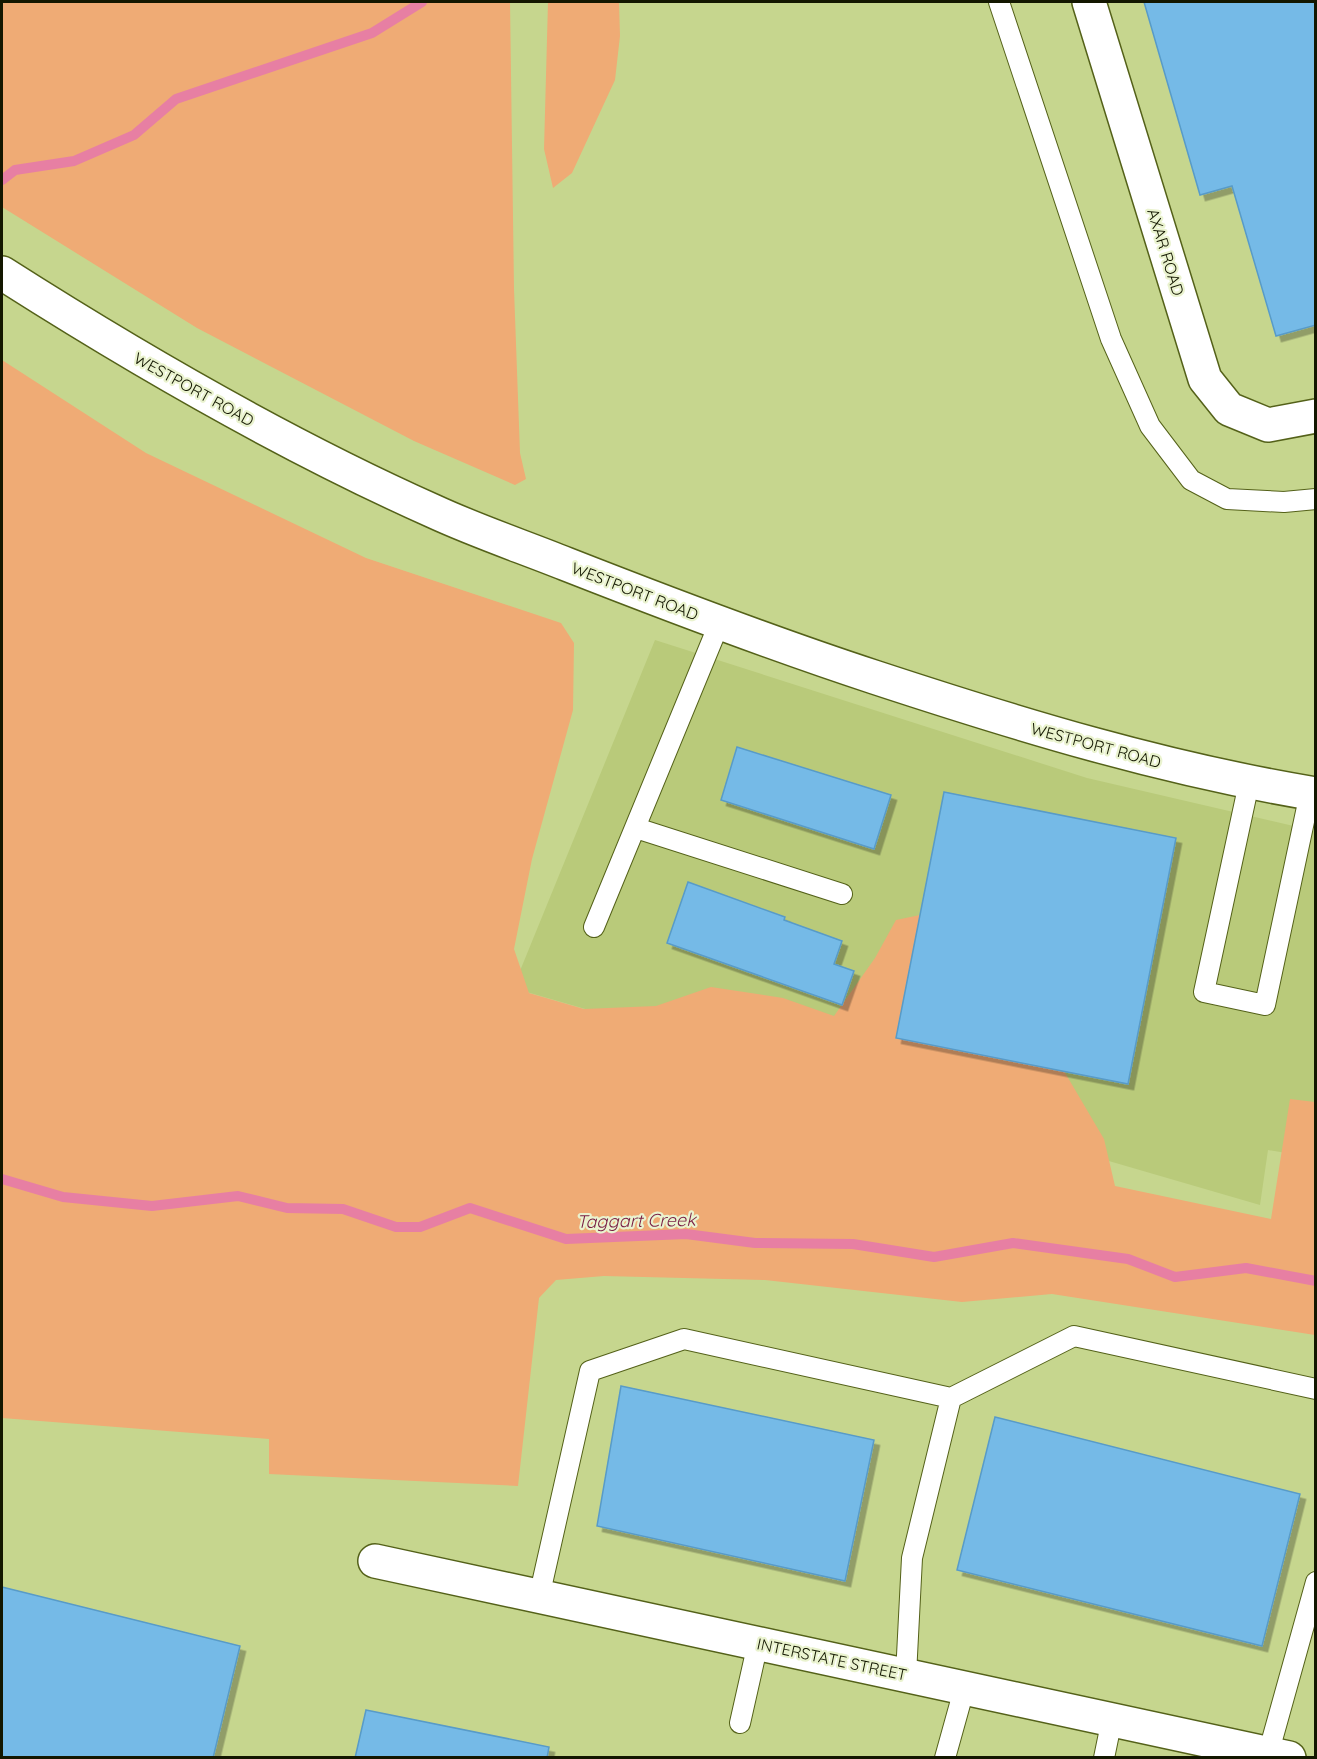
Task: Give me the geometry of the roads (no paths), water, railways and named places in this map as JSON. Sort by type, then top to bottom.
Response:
[{"type":"street","name":"AXAR ROAD","points":[[1089,2],[1205,379],[1229,409],[1268,425],[1316,416]]},
{"type":"street","name":"WESTPORT ROAD","points":[[2,273],[106,340],[286,440],[434,512],[719,624],[1015,723],[1112,752],[1249,783],[1313,794]]},
{"type":"street","name":"INTERSTATE STREET","points":[[375,1561],[965,1686],[1274,1756]]},
{"type":"lane","points":[[999,2],[1111,339],[1150,426],[1191,480],[1227,499],[1284,502],[1316,499]]},
{"type":"lane","points":[[594,927],[719,624]]},
{"type":"lane","points":[[1249,783],[1204,992],[1265,1005],[1313,794]]},
{"type":"lane","points":[[636,828],[842,894]]},
{"type":"lane","points":[[539,1597],[590,1371],[684,1339],[951,1398],[1074,1336],[1316,1389]]},
{"type":"lane","points":[[906,1675],[912,1558],[951,1398]]},
{"type":"lane","points":[[1274,1756],[1316,1582]]},
{"type":"lane","points":[[740,1723],[758,1643]]},
{"type":"lane","points":[[945,1758],[965,1686]]},
{"type":"lane","points":[[1104,1758],[1112,1719]]},
{"type":"waterway","points":[[2,180],[15,170],[74,161],[134,135],[176,99],[372,33],[422,2]]},
{"type":"waterway","name":"Taggart Creek","points":[[2,1179],[63,1197],[152,1206],[238,1196],[287,1208],[343,1209],[396,1227],[420,1227],[470,1208],[566,1239],[686,1234],[755,1243],[853,1244],[934,1257],[1013,1243],[1128,1259],[1175,1277],[1246,1268],[1316,1281]]}]
